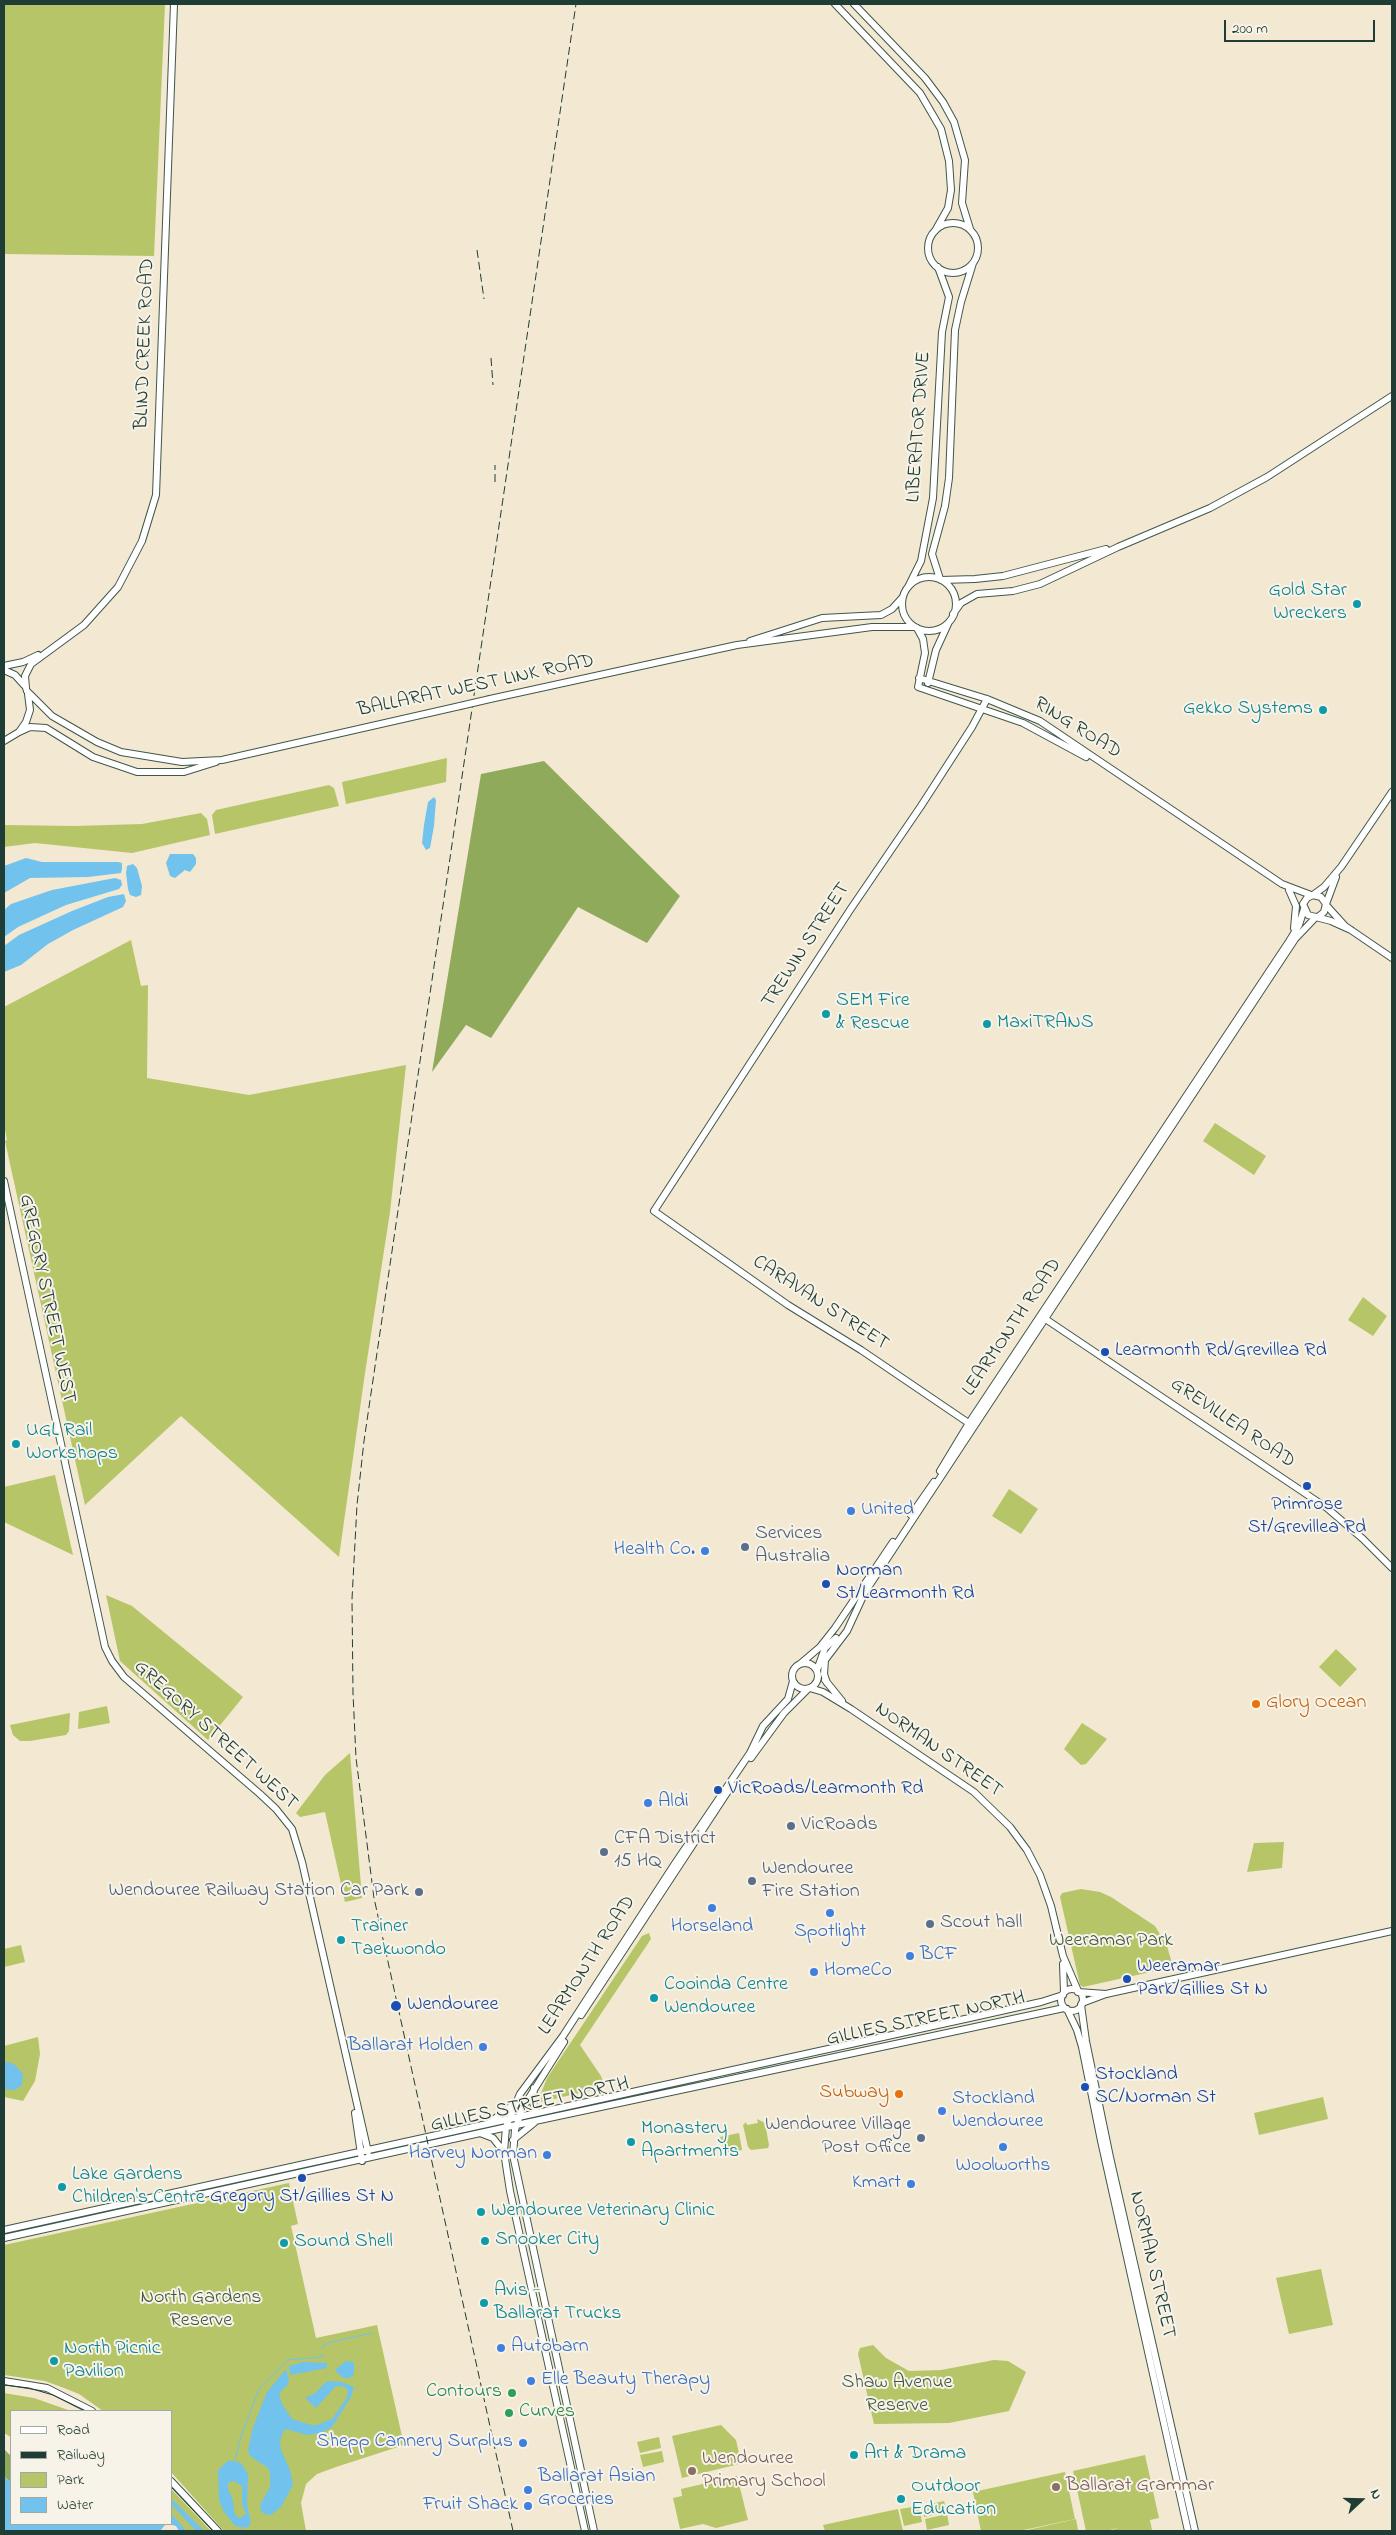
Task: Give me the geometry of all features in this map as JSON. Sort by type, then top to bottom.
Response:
[{"type":"main road","name":"BLIND CREEK ROAD","points":[[19,732],[29,716],[30,704],[25,680],[28,668],[84,625],[118,586],[142,541],[156,495],[174,4]]},
{"type":"main road","name":"LIBERATOR DRIVE","points":[[835,4],[920,93],[941,129],[949,161],[951,190],[948,208],[935,230],[928,247],[931,260],[938,268],[949,297],[942,332],[933,498],[919,566],[908,587]]},
{"type":"main road","name":"LIBERATOR DRIVE","points":[[854,5],[925,78],[943,102],[954,122],[965,160],[966,173],[962,203],[970,229],[978,244],[977,256],[963,292],[955,330],[949,478],[944,511],[932,554],[940,580]]},
{"type":"main road","points":[[851,20],[851,12],[854,5]]},
{"type":"main road","points":[[935,230],[942,225],[954,223],[970,229]]},
{"type":"main road","points":[[938,268],[956,273],[973,263]]},
{"type":"main road","points":[[926,689],[936,650],[952,617],[965,600],[977,594],[1013,590],[1040,584],[1118,547],[1186,519],[1245,490],[1392,396]]},
{"type":"main road","points":[[919,678],[925,648],[916,628],[904,615],[902,598],[908,587],[921,578],[930,577],[940,580],[1003,576],[1118,547]]},
{"type":"main road","points":[[916,628],[927,631],[937,630],[952,617],[955,601],[953,592],[940,580]]},
{"type":"main road","name":"BALLARAT WEST LINK ROAD","points":[[738,645],[822,618],[839,615],[881,615],[902,598]]},
{"type":"main road","name":"BALLARAT WEST LINK ROAD","points":[[19,732],[35,726],[46,728],[93,757],[124,769],[137,772],[184,772],[222,760],[738,645],[872,627],[916,628]]},
{"type":"main road","name":"BLIND CREEK ROAD","points":[[4,668],[23,662],[53,648]]},
{"type":"main road","name":"BALLARAT WEST LINK ROAD","points":[[4,668],[15,676],[42,707],[71,729],[121,752],[166,761],[222,760]]},
{"type":"main road","name":"RING ROAD","points":[[1155,800],[1071,747],[1036,729],[918,687],[919,678],[987,699],[1040,721],[1282,884],[1303,908]]},
{"type":"main road","name":"TREWIN STREET","points":[[654,1211],[983,709],[987,699]]},
{"type":"main road","points":[[1036,729],[1040,721]]},
{"type":"main road","points":[[4,741],[19,732]]},
{"type":"main road","points":[[1392,792],[1341,867],[1324,887],[1305,900],[1303,908],[1309,916],[1317,917],[1350,930],[1392,958]]},
{"type":"main road","points":[[1317,917],[1323,913],[1341,867]]},
{"type":"main road","name":"RING ROAD","points":[[1282,884],[1312,895]]},
{"type":"main road","points":[[1288,890],[1294,898],[1296,917],[1288,943]]},
{"type":"main road","points":[[1312,895],[1321,896],[1326,905],[1350,930]]},
{"type":"main road","name":"LEARMONTH ROAD","points":[[800,1664],[820,1647],[840,1622],[932,1484],[1249,1006],[1299,925],[1303,908]]},
{"type":"main road","name":"LEARMONTH ROAD","points":[[1249,1006],[1295,939],[1317,917]]},
{"type":"main road","name":"GREGORY STREET WEST","points":[[4,1181],[107,1652],[124,1677],[276,1808],[292,1829],[302,1862],[351,2082],[366,2160]]},
{"type":"main road","name":"CARAVAN STREET","points":[[654,1211],[788,1305],[971,1425]]},
{"type":"main road","name":"GREVILLEA ROAD","points":[[1042,1317],[1327,1508],[1363,1539],[1392,1568]]},
{"type":"main road","name":"LEARMONTH ROAD","points":[[827,1683],[824,1674],[825,1660],[847,1631],[865,1592],[971,1425]]},
{"type":"main road","name":"LEARMONTH ROAD","points":[[817,1671],[825,1648],[850,1622]]},
{"type":"main road","points":[[800,1664],[810,1664],[817,1671],[817,1680],[809,1688],[800,1688],[794,1682],[793,1672],[800,1664]]},
{"type":"main road","name":"NORMAN STREET","points":[[817,1671],[851,1709]]},
{"type":"main road","name":"LEARMONTH ROAD","points":[[594,2531],[516,2175],[513,2140],[516,2125],[518,2117],[534,2088],[597,1987],[750,1753],[763,1726],[788,1700],[794,1682]]},
{"type":"main road","name":"LEARMONTH ROAD","points":[[649,1906],[747,1763],[784,1713],[809,1688]]},
{"type":"main road","name":"NORMAN STREET","points":[[809,1688],[823,1692],[851,1709],[974,1792],[1010,1827],[1023,1844],[1040,1875],[1051,1906],[1063,1956],[1078,1991]]},
{"type":"main road","points":[[1106,1994],[1070,1990],[1063,1994],[1061,2002],[1065,2008],[1073,2011],[1082,2004],[1106,1994],[1392,1931]]},
{"type":"main road","name":"NORMAN STREET","points":[[1063,1956],[1063,1994]]},
{"type":"main road","name":"LEARMONTH ROAD","points":[[585,2531],[504,2152],[506,2127],[514,2104],[597,1987]]},
{"type":"main road","points":[[1078,1991],[1082,1997],[1082,2004]]},
{"type":"main road","name":"GILLIES STREET NORTH","points":[[4,2230],[1041,2002],[1063,1994]]},
{"type":"main road","name":"NORMAN STREET","points":[[1082,2004],[1086,2041],[1112,2164],[1195,2531]]},
{"type":"main road","name":"NORMAN STREET","points":[[1065,2008],[1077,2030],[1082,2047],[1188,2531]]},
{"type":"main road","name":"GILLIES STREET NORTH","points":[[4,2238],[366,2160],[537,2120],[1065,2008]]},
{"type":"main road","points":[[960,2020],[961,2029]]},
{"type":"main road","points":[[792,2057],[794,2065]]},
{"type":"main road","points":[[534,2088],[533,2102],[536,2113]]},
{"type":"main road","points":[[488,2124],[514,2104]]},
{"type":"main road","points":[[513,2140],[537,2120]]},
{"type":"main road","points":[[480,2133],[493,2138],[504,2152]]},
{"type":"main road","points":[[1108,2172],[1112,2164]]},
{"type":"main road","points":[[517,2220],[525,2218]]},
{"type":"main road","points":[[532,2290],[540,2288]]},
{"type":"main road","points":[[4,2381],[47,2388],[76,2401],[90,2410]]},
{"type":"main road","points":[[172,2482],[218,2531]]},
{"type":"green space","points":[[4,4],[165,4],[154,256],[4,254]]},
{"type":"green space","points":[[447,758],[446,782],[346,804],[342,782]]},
{"type":"green space","points":[[544,761],[680,896],[647,943],[578,907],[491,1038],[466,1025],[432,1072],[481,774]]},
{"type":"green space","points":[[329,785],[334,788],[339,806],[215,834],[212,815],[216,810]]},
{"type":"green space","points":[[201,813],[207,819],[210,835],[132,853],[35,843],[4,847],[4,825],[75,826],[142,824]]},
{"type":"green space","points":[[131,940],[141,986],[148,985],[147,1078],[249,1095],[406,1065],[390,1212],[339,1557],[181,1416],[85,1505],[5,1141],[7,1140],[4,1125],[4,1007]]},
{"type":"green space","points":[[1215,1123],[1266,1156],[1254,1175],[1203,1141]]},
{"type":"green space","points":[[1363,1297],[1387,1316],[1373,1336],[1348,1320]]},
{"type":"green space","points":[[55,1475],[73,1555],[4,1522],[4,1487]]},
{"type":"green space","points":[[1009,1489],[1038,1509],[1021,1534],[992,1516]]},
{"type":"green space","points":[[106,1595],[132,1606],[243,1697],[208,1740],[120,1661]]},
{"type":"green space","points":[[1336,1649],[1357,1669],[1340,1687],[1319,1667]]},
{"type":"green space","points":[[107,1706],[110,1723],[78,1729],[79,1712]]},
{"type":"green space","points":[[70,1713],[69,1731],[66,1735],[20,1741],[13,1735],[10,1725]]},
{"type":"green space","points":[[1082,1723],[1107,1739],[1086,1764],[1081,1765],[1064,1749]]},
{"type":"green space","points":[[350,1753],[362,1898],[345,1902],[325,1812],[300,1817],[296,1813],[325,1775]]},
{"type":"green space","points":[[1284,1842],[1282,1868],[1247,1872],[1254,1843]]},
{"type":"green space","name":"Weeramar Park","points":[[1081,1889],[1100,1892],[1111,1897],[1155,1926],[1167,1946],[1173,1967],[1083,1987],[1080,1985],[1060,1897],[1062,1893]]},
{"type":"green space","points":[[649,1933],[651,1939],[580,2045],[601,2076],[605,2087],[541,2102],[540,2096],[547,2078],[642,1936]]},
{"type":"green space","points":[[21,1945],[25,1962],[4,1967],[4,1949]]},
{"type":"green space","points":[[38,2037],[40,2054],[35,2081],[23,2101],[4,2097],[4,2046]]},
{"type":"green space","points":[[1323,2097],[1328,2119],[1259,2135],[1254,2113]]},
{"type":"green space","points":[[757,2119],[765,2123],[769,2145],[768,2148],[751,2150],[748,2147],[743,2125],[746,2122],[747,2125],[758,2123]]},
{"type":"green space","points":[[739,2133],[742,2150],[725,2154],[720,2137]]},
{"type":"green space","name":"North Gardens Reserve","points":[[289,2183],[298,2224],[291,2226],[316,2338],[377,2325],[404,2445],[317,2474],[306,2484],[301,2503],[306,2531],[224,2531],[172,2473],[172,2410],[102,2410],[79,2394],[45,2381],[4,2375],[4,2245]]},
{"type":"green space","points":[[1321,2269],[1333,2325],[1289,2334],[1276,2278]]},
{"type":"green space","name":"Shaw Avenue Reserve","points":[[873,2345],[886,2358],[909,2371],[941,2370],[994,2360],[1008,2361],[1026,2372],[1009,2411],[949,2423],[874,2424],[858,2354],[860,2348]]},
{"type":"green space","points":[[4,2393],[34,2398],[68,2410],[10,2410],[10,2436],[4,2433]]},
{"type":"green space","points":[[721,2425],[736,2440],[740,2458],[739,2464],[682,2478],[672,2436]]},
{"type":"green space","points":[[659,2437],[661,2448],[640,2453],[637,2442]]},
{"type":"green space","points":[[4,2449],[10,2455],[10,2482],[4,2476]]},
{"type":"green space","points":[[662,2451],[664,2462],[643,2467],[640,2455]]},
{"type":"green space","points":[[1145,2455],[1159,2518],[1150,2520],[1152,2530],[1154,2531],[1110,2531],[1118,2528],[1106,2531],[1086,2531],[1073,2471]]},
{"type":"green space","points":[[1065,2472],[1075,2519],[1019,2531],[981,2531],[973,2492]]},
{"type":"green space","points":[[737,2476],[748,2520],[716,2528],[703,2524],[680,2529],[673,2498],[682,2496],[681,2489]]},
{"type":"green space","points":[[172,2490],[211,2531],[184,2530],[172,2514]]},
{"type":"green space","points":[[944,2501],[947,2512],[924,2517],[922,2506]]},
{"type":"green space","points":[[919,2506],[922,2522],[904,2526],[900,2509]]},
{"type":"green space","points":[[898,2509],[903,2531],[825,2531],[823,2525]]},
{"type":"green space","points":[[947,2514],[949,2525],[927,2530],[925,2519]]},
{"type":"green space","points":[[1076,2519],[1078,2530],[1023,2531]]},
{"type":"water","points":[[434,797],[436,800],[434,826],[430,848],[426,850],[422,843],[424,825],[428,802]]},
{"type":"water","points":[[170,854],[193,854],[196,858],[196,864],[190,872],[185,870],[175,878],[170,876],[166,863]]},
{"type":"water","points":[[26,858],[42,862],[118,862],[122,863],[122,869],[121,873],[88,877],[30,878],[4,893],[4,866]]},
{"type":"water","points":[[133,864],[137,868],[142,886],[141,895],[136,897],[130,895],[126,873],[127,866]]},
{"type":"water","points":[[115,878],[121,880],[122,885],[119,889],[66,905],[18,927],[4,937],[4,910],[11,904],[52,890]]},
{"type":"water","points":[[124,894],[126,901],[123,907],[73,930],[48,944],[21,965],[4,972],[4,946],[19,935],[72,911],[108,897]]},
{"type":"water","points":[[8,2062],[15,2065],[23,2074],[22,2085],[15,2090],[4,2089],[4,2063]]},
{"type":"water","points":[[346,2361],[354,2362],[354,2374],[350,2378],[343,2378],[335,2370]]},
{"type":"water","points":[[303,2362],[327,2363],[327,2368],[290,2375],[289,2366]]},
{"type":"water","points":[[286,2369],[289,2380],[287,2386],[279,2393],[282,2404],[292,2419],[311,2425],[317,2425],[332,2419],[348,2393],[346,2387],[336,2386],[316,2408],[306,2397],[314,2394],[327,2381],[342,2382],[354,2387],[351,2397],[332,2427],[321,2433],[307,2435],[286,2429],[283,2432],[280,2441],[281,2450],[290,2470],[293,2485],[281,2507],[271,2515],[264,2514],[261,2511],[260,2505],[270,2487],[270,2473],[268,2468],[250,2456],[248,2450],[253,2427],[267,2392]]},
{"type":"water","points":[[229,2460],[241,2463],[248,2474],[247,2504],[251,2523],[247,2528],[235,2526],[224,2512],[219,2500],[218,2470]],"holes":[[[233,2481],[242,2486],[242,2504],[246,2514],[240,2518],[236,2516],[234,2511],[228,2483]]]},
{"type":"water","points":[[4,2476],[10,2482],[10,2525],[165,2525],[160,2531],[4,2531]]},
{"type":"water","points":[[172,2500],[204,2531],[196,2531],[172,2505]]},
{"type":"water","points":[[172,2514],[186,2531],[179,2531],[176,2526],[172,2525]]},
{"type":"waterway","points":[[322,2348],[322,2346],[331,2342],[372,2333]]},
{"type":"waterway","points":[[235,2460],[241,2436],[259,2389],[287,2360],[322,2357],[322,2354]]},
{"type":"tram line","points":[[4,2385],[29,2388],[53,2395],[84,2410]]},
{"type":"tram line","points":[[172,2488],[213,2531]]},
{"type":"railway","points":[[513,2531],[374,1898],[356,1758],[352,1599],[357,1505],[364,1441],[576,4]]},
{"type":"railway","points":[[477,250],[484,299]]},
{"type":"railway","points":[[491,358],[493,385]]},
{"type":"railway","points":[[495,465],[495,482]]},
{"type":"place","name":"Gold Star Wreckers","points":[[1357,604]]},
{"type":"place","name":"Gekko Systems","points":[[1323,710]]},
{"type":"place","name":"SEM Fire & Rescue","points":[[826,1014]]},
{"type":"place","name":"MaxiTRANS","points":[[987,1024]]},
{"type":"place","name":"Learmonth Rd/Grevillea Rd","points":[[1105,1352]]},
{"type":"place","name":"UGL Rail Workshops","points":[[16,1444]]},
{"type":"place","name":"Primrose St/Grevillea Rd","points":[[1307,1486]]},
{"type":"place","name":"United","points":[[851,1511]]},
{"type":"place","name":"Services Australia","points":[[745,1547]]},
{"type":"place","name":"Health Co.","points":[[705,1551]]},
{"type":"place","name":"Norman St/Learmonth Rd","points":[[826,1584]]},
{"type":"place","name":"Glory Ocean","points":[[1256,1704]]},
{"type":"place","name":"VicRoads/Learmonth Rd","points":[[718,1790]]},
{"type":"place","name":"Aldi","points":[[648,1803]]},
{"type":"place","name":"VicRoads","points":[[791,1826]]},
{"type":"place","name":"CFA District 15 HQ","points":[[604,1852]]},
{"type":"place","name":"Wendouree Fire Station","points":[[752,1881]]},
{"type":"place","name":"Wendouree Railway Station Car Park","points":[[419,1892]]},
{"type":"place","name":"Horseland","points":[[712,1908]]},
{"type":"place","name":"Spotlight","points":[[830,1913]]},
{"type":"place","name":"Scout hall","points":[[930,1924]]},
{"type":"place","name":"Trainer Taekwondo","points":[[341,1940]]},
{"type":"place","name":"BCF","points":[[910,1956]]},
{"type":"place","name":"HomeCo","points":[[814,1972]]},
{"type":"place","name":"Weeramar Park/Gillies St N","points":[[1127,1979]]},
{"type":"place","name":"Cooinda Centre Wendouree","points":[[654,1998]]},
{"type":"place","name":"Wendouree","points":[[396,2006]]},
{"type":"place","name":"Ballarat Holden","points":[[483,2047]]},
{"type":"place","name":"Stockland SC/Norman St","points":[[1085,2087]]},
{"type":"place","name":"Subway","points":[[899,2094]]},
{"type":"place","name":"Stockland Wendouree","points":[[942,2111]]},
{"type":"place","name":"Wendouree Village Post Office","points":[[921,2138]]},
{"type":"place","name":"Monastery Apartments","points":[[631,2142]]},
{"type":"place","name":"Woolworths","points":[[1003,2147]]},
{"type":"place","name":"Harvey Norman","points":[[547,2155]]},
{"type":"place","name":"Gregory St/Gillies St N","points":[[302,2178]]},
{"type":"place","name":"Kmart","points":[[911,2184]]},
{"type":"place","name":"Lake Gardens Children's Centre","points":[[62,2187]]},
{"type":"place","name":"Wendouree Veterinary Clinic","points":[[481,2212]]},
{"type":"place","name":"Snooker City","points":[[485,2241]]},
{"type":"place","name":"Sound Shell","points":[[284,2243]]},
{"type":"place","name":"Avis - Ballarat Trucks","points":[[484,2303]]},
{"type":"place","name":"Autobarn","points":[[501,2348]]},
{"type":"place","name":"North Picnic Pavilion","points":[[54,2361]]},
{"type":"place","name":"Elle Beauty Therapy","points":[[531,2381]]},
{"type":"place","name":"Contours","points":[[512,2393]]},
{"type":"place","name":"Curves","points":[[509,2413]]},
{"type":"place","name":"Shepp Cannery Surplus","points":[[523,2443]]},
{"type":"place","name":"Art & Drama","points":[[854,2455]]},
{"type":"place","name":"Wendouree Primary School","points":[[692,2471]]},
{"type":"place","name":"Ballarat Grammar","points":[[1056,2487]]},
{"type":"place","name":"Ballarat Asian Groceries","points":[[528,2490]]},
{"type":"place","name":"Outdoor Education","points":[[901,2499]]},
{"type":"place","name":"Fruit Shack","points":[[528,2506]]}]
